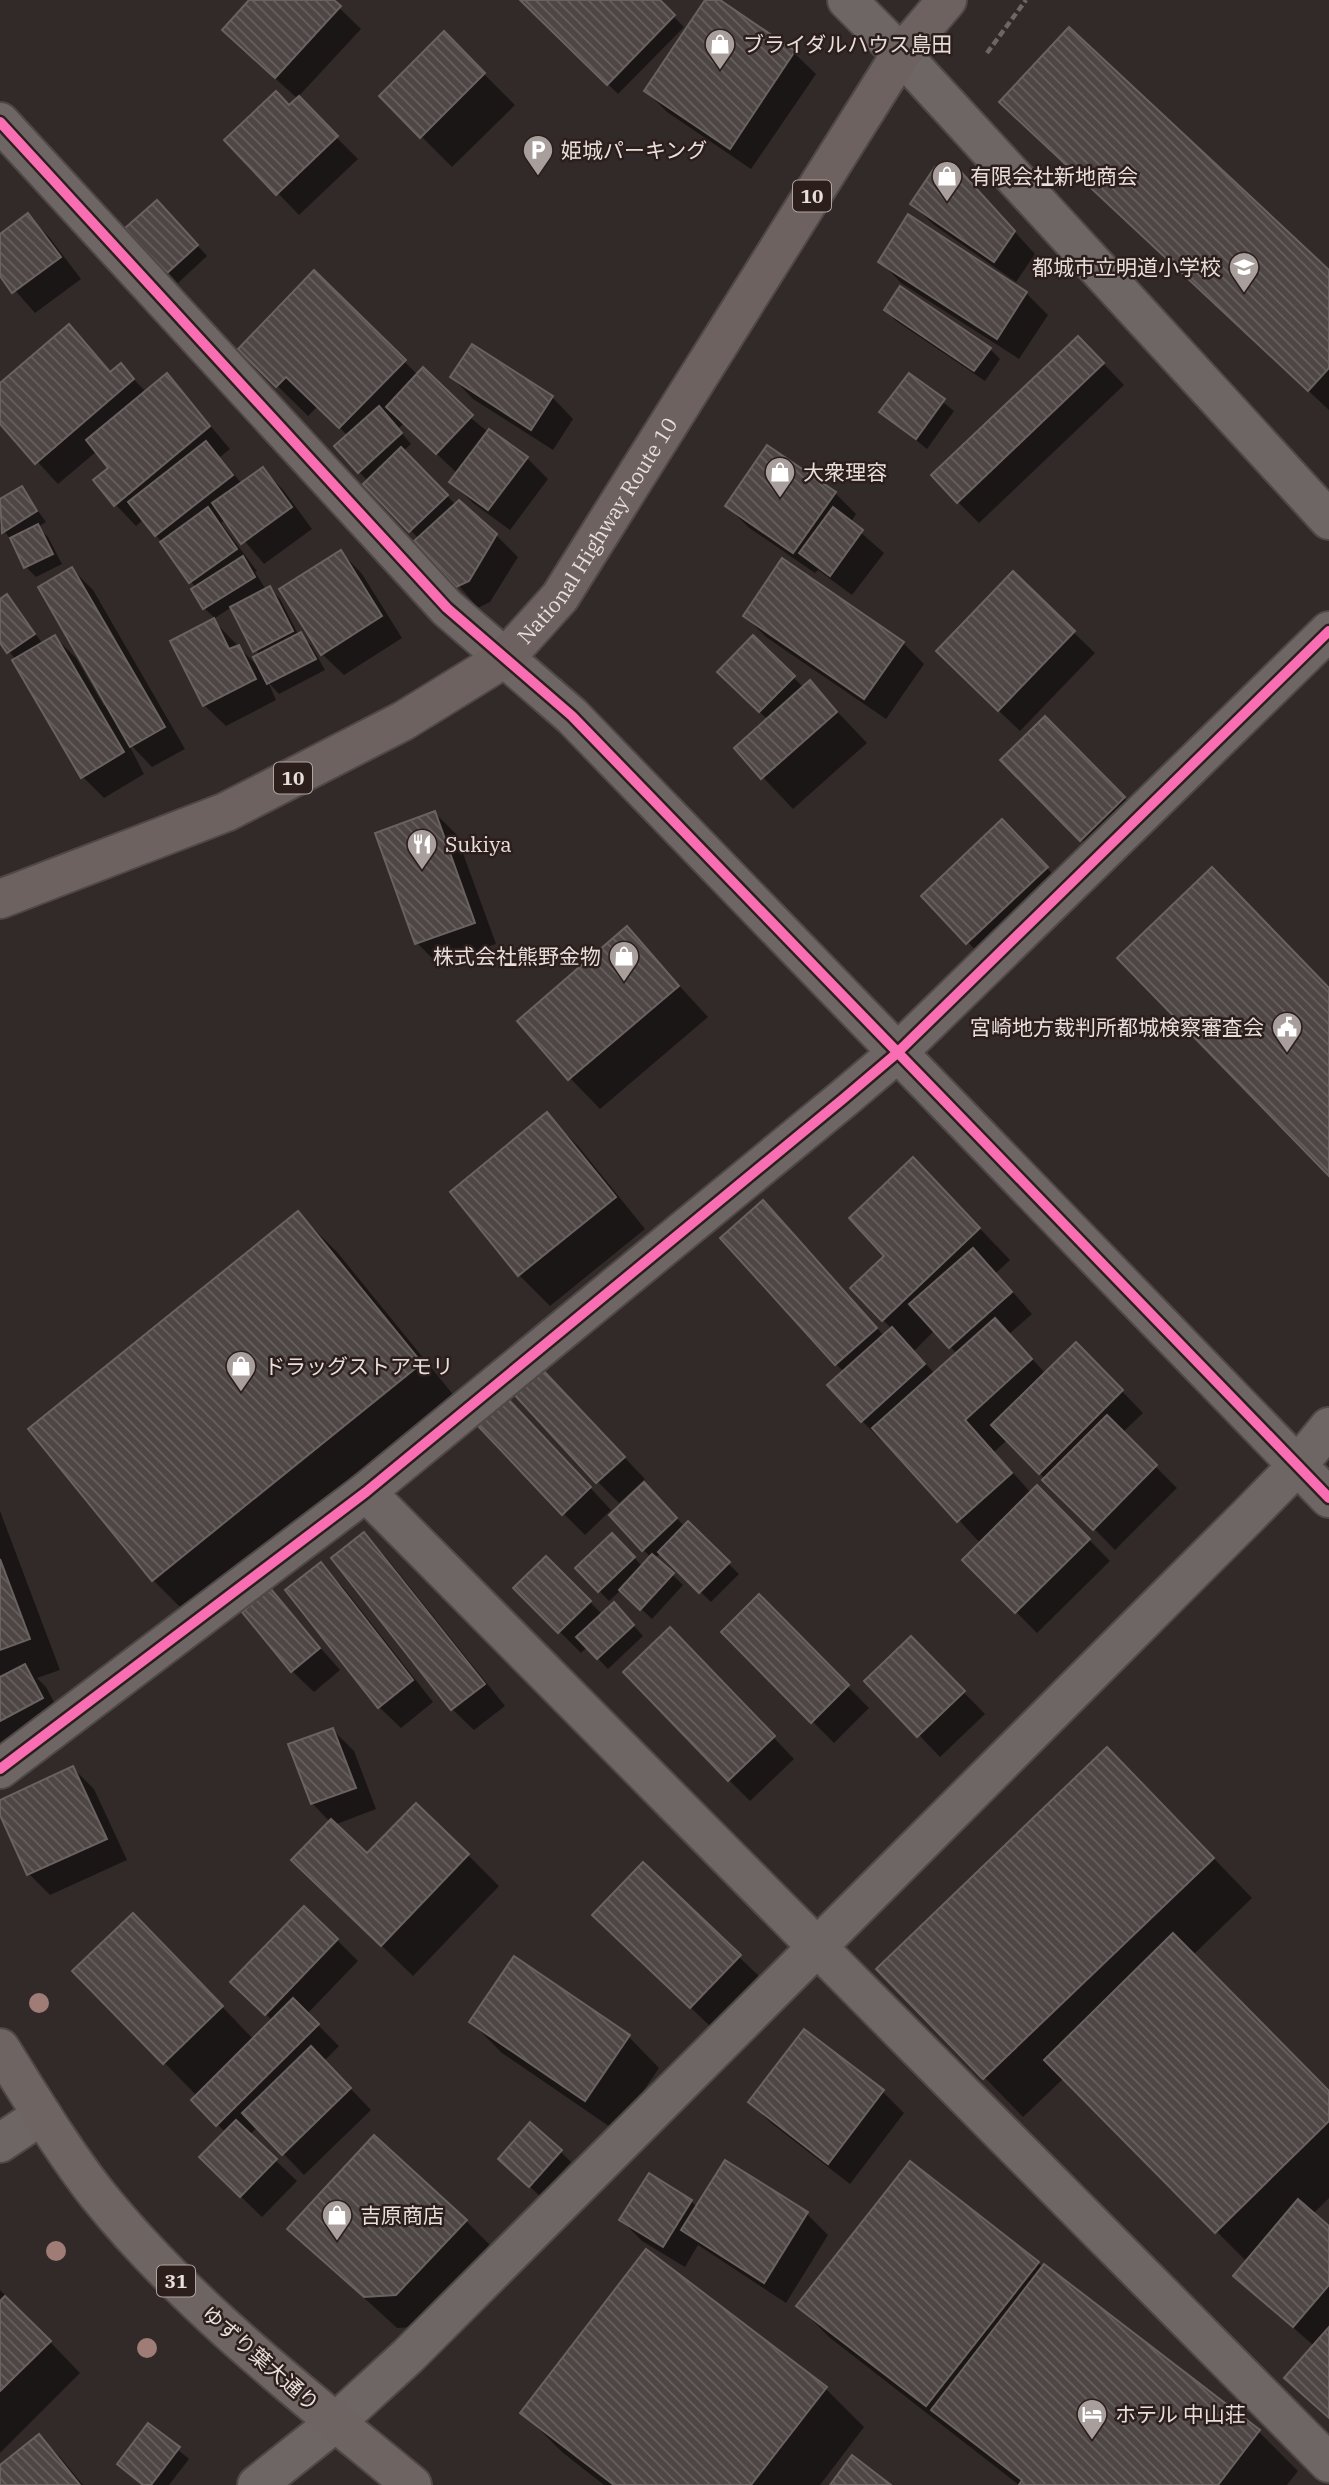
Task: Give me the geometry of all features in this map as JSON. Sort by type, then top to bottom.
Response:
[{"type":"highway","name":"National Highway Route 10","points":[[0,899],[226,813],[415,715],[505,657],[560,597],[901,54],[947,0]]},
{"type":"main road","name":"ゆずり葉大通り","points":[[0,2048],[42,2115],[97,2193],[160,2264],[218,2323],[412,2485]]},
{"type":"street","points":[[847,0],[901,54],[1329,520]]},
{"type":"street","points":[[0,122],[447,608],[572,716],[896,1054],[1329,1498]]},
{"type":"street","points":[[0,1769],[366,1492],[896,1054],[1329,631]]},
{"type":"street","points":[[257,2485],[336,2422],[408,2356],[1297,1466],[1329,1427]]},
{"type":"street","points":[[366,1492],[1329,2463]]},
{"type":"street","points":[[0,2143],[42,2115]]},
{"type":"path","points":[[988,53],[1027,0]]},
{"type":"building","points":[[249,0],[334,0],[341,6],[275,78],[222,30]]},
{"type":"building","points":[[520,0],[660,0],[675,15],[607,85]]},
{"type":"building","name":"ブライダルハウス島田","points":[[705,0],[720,0],[795,51],[730,149],[644,91]]},
{"type":"building","points":[[1069,27],[1329,270],[1329,368],[1308,391],[999,102]]},
{"type":"building","points":[[444,31],[485,73],[420,138],[379,96]]},
{"type":"building","points":[[276,91],[289,105],[299,96],[338,136],[276,195],[224,140]]},
{"type":"building","points":[[953,163],[1015,231],[994,262],[910,204],[935,167]]},
{"type":"building","points":[[157,200],[198,245],[166,274],[125,228]]},
{"type":"building","points":[[28,213],[61,257],[12,293],[0,276],[0,234]]},
{"type":"building","points":[[908,214],[1027,292],[997,339],[878,262]]},
{"type":"building","points":[[314,270],[406,360],[339,428],[286,377],[276,387],[238,349]]},
{"type":"building","points":[[900,286],[991,348],[974,371],[884,310]]},
{"type":"building","points":[[69,324],[110,372],[121,363],[134,379],[35,464],[0,424],[0,383]]},
{"type":"building","points":[[1078,336],[1104,363],[957,503],[931,475]]},
{"type":"building","points":[[472,344],[553,396],[531,430],[450,377]]},
{"type":"building","points":[[423,367],[473,415],[436,454],[386,407]]},
{"type":"building","points":[[167,373],[210,426],[114,506],[93,480],[108,468],[86,440]]},
{"type":"building","points":[[909,373],[945,399],[916,439],[879,412]]},
{"type":"building","points":[[379,406],[402,433],[358,473],[334,446]]},
{"type":"building","points":[[489,429],[528,457],[488,510],[449,482]]},
{"type":"building","points":[[206,441],[233,475],[155,536],[128,502]]},
{"type":"building","name":"大衆理容","points":[[767,445],[836,492],[793,553],[725,506]]},
{"type":"building","points":[[401,447],[448,495],[409,532],[363,484]]},
{"type":"building","points":[[263,467],[292,507],[241,544],[212,503]]},
{"type":"building","points":[[22,486],[37,511],[2,533],[0,499]]},
{"type":"building","points":[[459,500],[497,534],[469,581],[456,587],[414,541]]},
{"type":"building","points":[[208,507],[237,549],[189,583],[160,542]]},
{"type":"building","points":[[833,507],[863,530],[830,576],[799,553]]},
{"type":"building","points":[[38,524],[53,554],[24,568],[10,538]]},
{"type":"building","points":[[341,550],[382,616],[321,655],[279,589]]},
{"type":"building","points":[[243,556],[255,577],[203,609],[191,589]]},
{"type":"building","points":[[782,558],[904,642],[864,699],[743,616]]},
{"type":"building","points":[[72,567],[165,727],[130,747],[38,587]]},
{"type":"building","points":[[1013,571],[1075,631],[998,711],[936,651]]},
{"type":"building","points":[[270,586],[293,631],[253,652],[230,607]]},
{"type":"building","points":[[7,594],[35,634],[7,653],[0,643],[0,599]]},
{"type":"building","points":[[214,618],[229,649],[239,645],[256,679],[203,706],[170,641]]},
{"type":"building","points":[[301,632],[316,659],[267,684],[253,657]]},
{"type":"building","points":[[55,635],[124,752],[81,778],[12,660]]},
{"type":"building","points":[[753,635],[795,676],[759,712],[717,672]]},
{"type":"building","points":[[810,680],[837,712],[761,779],[734,748]]},
{"type":"building","points":[[1045,716],[1125,797],[1080,841],[1000,760]]},
{"type":"building","points":[[435,811],[475,923],[415,944],[375,833]]},
{"type":"building","points":[[1002,819],[1048,867],[966,944],[921,896]]},
{"type":"building","points":[[1212,867],[1329,988],[1329,1176],[1117,958]]},
{"type":"building","points":[[627,926],[679,986],[568,1080],[517,1021]]},
{"type":"building","points":[[547,1112],[616,1197],[518,1276],[450,1192]]},
{"type":"building","points":[[913,1157],[980,1228],[882,1321],[850,1288],[884,1256],[849,1218]]},
{"type":"building","points":[[763,1200],[877,1328],[835,1365],[720,1238]]},
{"type":"building","points":[[298,1211],[422,1363],[152,1581],[28,1429]]},
{"type":"building","points":[[973,1248],[1012,1292],[949,1348],[909,1304]]},
{"type":"building","points":[[995,1318],[1032,1359],[965,1420],[1012,1473],[957,1522],[872,1428]]},
{"type":"building","points":[[892,1327],[925,1364],[861,1422],[827,1385]]},
{"type":"building","points":[[1076,1342],[1123,1390],[1039,1474],[991,1425]]},
{"type":"building","points":[[539,1366],[625,1457],[596,1483],[511,1391]]},
{"type":"building","points":[[507,1398],[591,1487],[562,1515],[478,1426]]},
{"type":"building","points":[[1107,1415],[1157,1465],[1093,1530],[1042,1480]]},
{"type":"building","points":[[644,1482],[677,1518],[642,1551],[609,1515]]},
{"type":"building","points":[[1037,1485],[1090,1539],[1015,1613],[962,1560]]},
{"type":"building","points":[[688,1521],[730,1562],[699,1593],[658,1552]]},
{"type":"building","points":[[364,1532],[485,1684],[451,1710],[331,1558]]},
{"type":"building","points":[[612,1533],[635,1557],[598,1592],[575,1568]]},
{"type":"building","points":[[652,1554],[674,1573],[640,1610],[619,1590]]},
{"type":"building","points":[[546,1556],[591,1601],[558,1633],[513,1588]]},
{"type":"building","points":[[0,1559],[30,1639],[0,1650]]},
{"type":"building","points":[[321,1562],[413,1680],[378,1708],[285,1590]]},
{"type":"building","points":[[270,1588],[320,1648],[291,1672],[242,1612]]},
{"type":"building","points":[[759,1594],[849,1685],[811,1723],[721,1632]]},
{"type":"building","points":[[614,1602],[634,1625],[597,1659],[576,1637]]},
{"type":"building","points":[[670,1627],[775,1736],[728,1781],[623,1672]]},
{"type":"building","points":[[911,1636],[965,1691],[917,1737],[864,1681]]},
{"type":"building","points":[[25,1664],[43,1698],[0,1721],[0,1677]]},
{"type":"building","points":[[333,1728],[356,1788],[311,1804],[288,1744]]},
{"type":"building","points":[[1107,1747],[1214,1858],[983,2079],[876,1969]]},
{"type":"building","points":[[73,1766],[107,1839],[27,1875],[0,1815],[0,1800]]},
{"type":"building","points":[[416,1803],[469,1854],[381,1946],[291,1860],[331,1819],[367,1853]]},
{"type":"building","points":[[643,1862],[741,1955],[690,2008],[592,1915]]},
{"type":"building","points":[[304,1906],[338,1939],[265,2015],[230,1982]]},
{"type":"building","points":[[133,1913],[223,2006],[163,2064],[72,1971]]},
{"type":"building","points":[[1173,1933],[1329,2091],[1329,2121],[1215,2233],[1044,2060]]},
{"type":"building","points":[[514,1956],[630,2035],[585,2101],[469,2022]]},
{"type":"building","points":[[293,1998],[319,2024],[216,2126],[191,2100]]},
{"type":"building","points":[[804,2029],[884,2090],[828,2164],[748,2102]]},
{"type":"building","points":[[311,2046],[351,2088],[282,2155],[242,2113]]},
{"type":"building","points":[[236,2120],[277,2159],[240,2197],[199,2157]]},
{"type":"building","points":[[530,2122],[562,2150],[529,2187],[498,2159]]},
{"type":"building","points":[[374,2135],[467,2220],[396,2295],[364,2297],[287,2229]]},
{"type":"building","points":[[725,2160],[808,2212],[764,2283],[681,2230]]},
{"type":"building","points":[[910,2161],[1039,2262],[926,2406],[796,2306]]},
{"type":"building","points":[[649,2173],[692,2200],[663,2247],[619,2220]]},
{"type":"building","points":[[1298,2199],[1329,2226],[1329,2285],[1293,2327],[1233,2276]]},
{"type":"building","points":[[646,2249],[827,2387],[751,2485],[614,2485],[520,2413]]},
{"type":"building","points":[[1044,2264],[1260,2430],[1218,2485],[1019,2485],[1022,2480],[931,2410]]},
{"type":"building","points":[[5,2296],[51,2341],[0,2391],[0,2301]]},
{"type":"building","points":[[1329,2327],[1329,2418],[1284,2378]]},
{"type":"building","points":[[148,2423],[180,2447],[151,2485],[143,2485],[117,2464]]},
{"type":"building","points":[[39,2434],[80,2485],[0,2485],[0,2465]]},
{"type":"building","points":[[852,2455],[891,2485],[830,2485]]},
{"type":"cycle path","points":[[0,122],[447,608],[572,716],[1329,1498]]},
{"type":"cycle path","points":[[0,1769],[366,1492],[896,1054],[1329,631]]},
{"type":"place","name":"ブライダルハウス島田","points":[[720,71]]},
{"type":"place","name":"姫城パーキング","points":[[538,177]]},
{"type":"place","name":"有限会社新地商会","points":[[947,203]]},
{"type":"place","name":"都城市立明道小学校","points":[[1244,294]]},
{"type":"place","name":"大衆理容","points":[[780,499]]},
{"type":"place","name":"Sukiya","points":[[422,871]]},
{"type":"place","name":"株式会社熊野金物","points":[[624,983]]},
{"type":"place","name":"宮崎地方裁判所都城検察審査会","points":[[1287,1054]]},
{"type":"place","name":"ドラッグストアモリ","points":[[241,1393]]},
{"type":"place","name":"吉原商店","points":[[337,2242]]},
{"type":"place","name":"ホテル 中山荘","points":[[1092,2441]]}]
